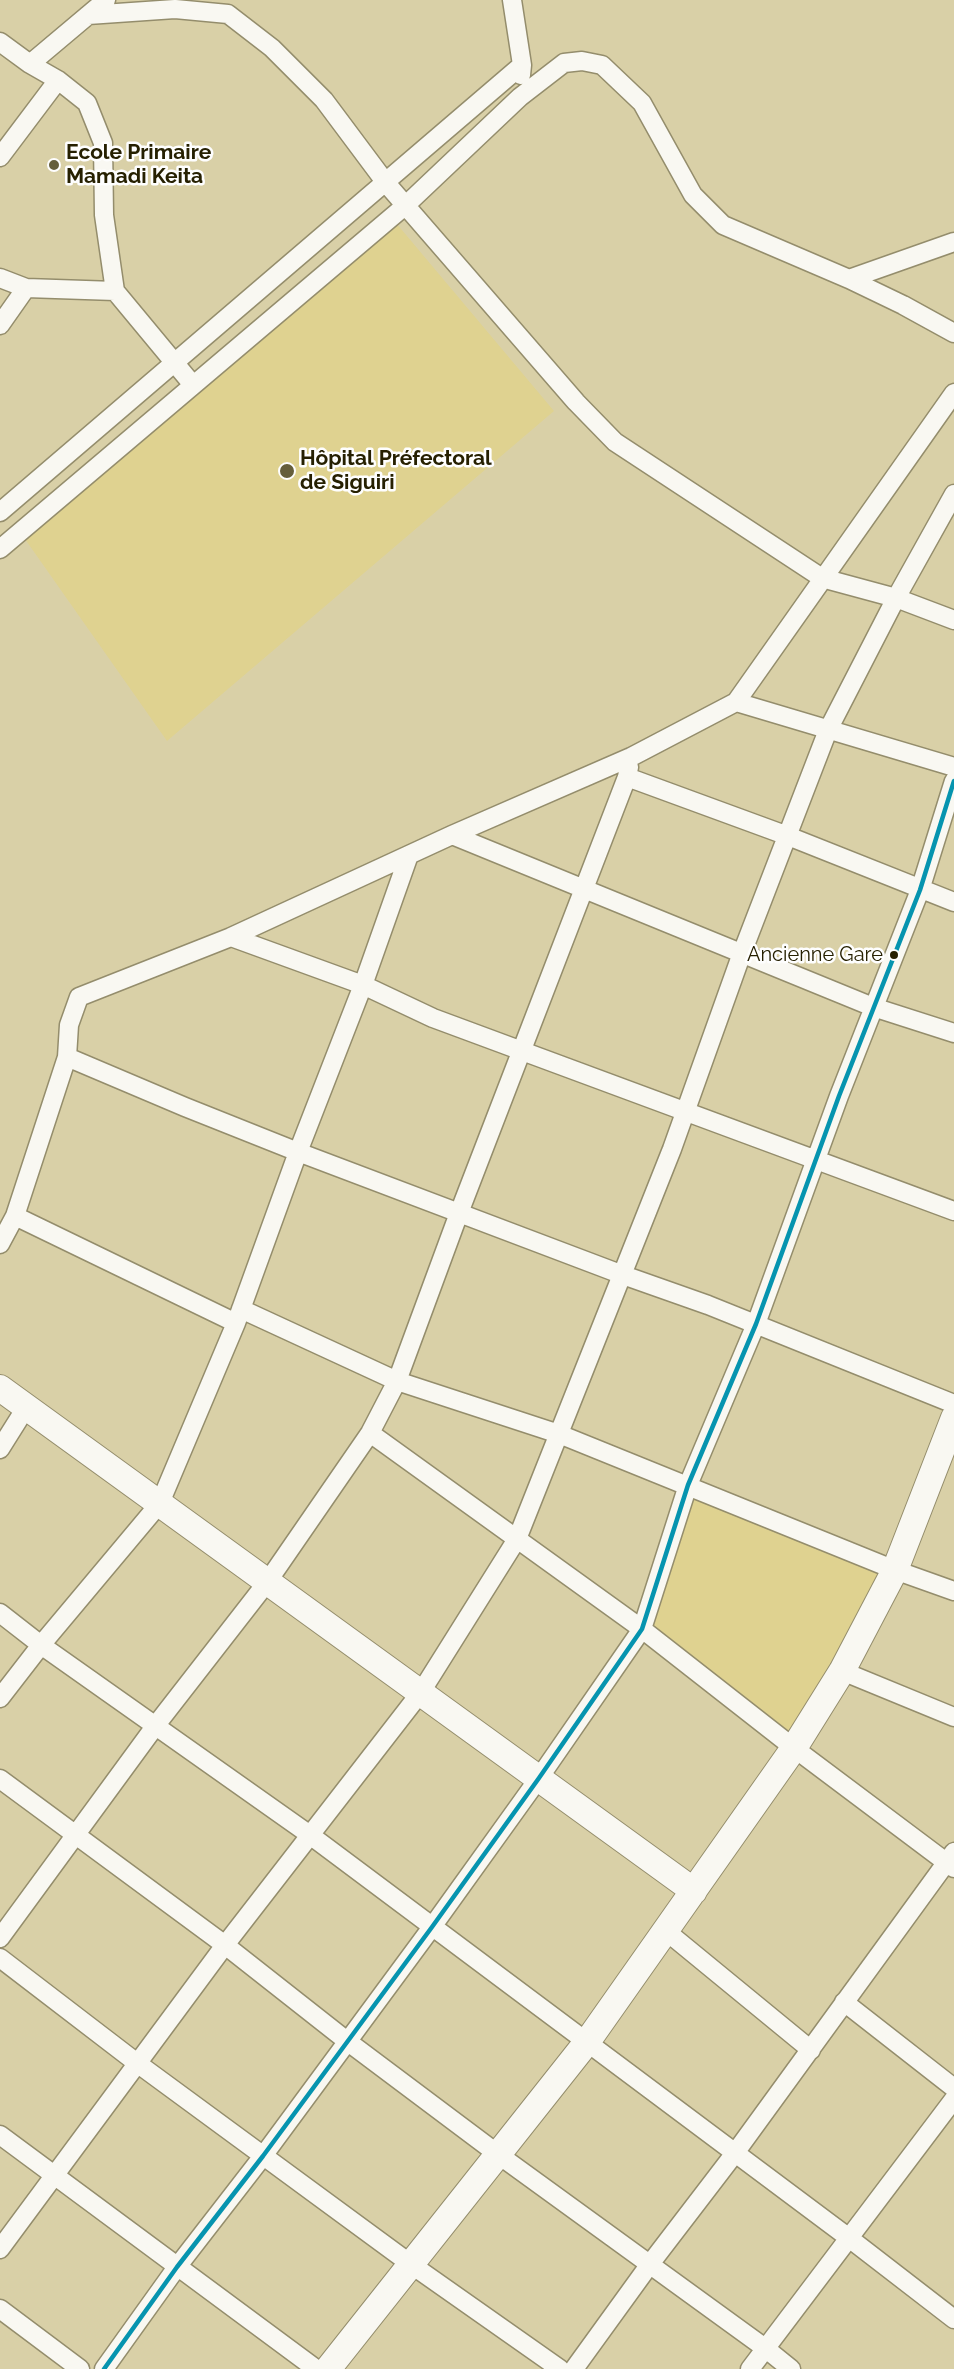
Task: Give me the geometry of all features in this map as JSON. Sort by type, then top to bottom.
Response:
[{"type":"street","points":[[30,64],[106,0]]},
{"type":"street","points":[[512,0],[522,65],[520,97]]},
{"type":"street","points":[[88,15],[175,9],[228,14],[272,48],[324,100],[386,183],[576,402],[615,442],[822,578],[896,598],[954,620]]},
{"type":"street","points":[[0,42],[30,64],[58,80],[87,104],[103,143],[104,215],[115,291],[193,385]]},
{"type":"street","points":[[0,549],[406,205],[520,97],[564,63],[582,60],[602,65],[642,103],[693,195],[723,225],[849,279],[954,333]]},
{"type":"street","points":[[0,512],[522,65]]},
{"type":"street","points":[[0,157],[58,80]]},
{"type":"street","points":[[849,279],[954,242]]},
{"type":"street","points":[[0,278],[26,288],[115,291]]},
{"type":"street","points":[[0,325],[26,288]]},
{"type":"street","points":[[0,1244],[15,1216],[67,1057],[69,1025],[79,997],[231,937],[630,757],[736,702],[954,393]]},
{"type":"street","points":[[0,2249],[225,1945],[421,1692],[517,1539],[686,1112],[742,953],[828,730],[896,598],[954,494]]},
{"type":"street","points":[[736,702],[954,766]]},
{"type":"street","points":[[0,1938],[156,1725],[268,1581],[370,1433],[397,1381],[459,1213],[627,777],[630,757]]},
{"type":"street","points":[[627,777],[788,836],[954,902]]},
{"type":"street","points":[[104,2369],[177,2267],[263,2156],[432,1927],[642,1629],[688,1485],[756,1324],[815,1160],[920,890],[954,781]]},
{"type":"street","points":[[452,836],[873,1007],[954,1033]]},
{"type":"street","points":[[0,1698],[41,1645],[160,1503],[239,1316],[298,1152],[363,985],[409,855]]},
{"type":"street","points":[[231,937],[363,985],[433,1018],[954,1210]]},
{"type":"street","points":[[67,1057],[298,1152],[756,1324],[954,1404]]},
{"type":"street","points":[[15,1216],[239,1316],[397,1381],[559,1434],[895,1570],[954,1590]]},
{"type":"street","points":[[0,1388],[694,1891]]},
{"type":"street","points":[[0,1449],[27,1406]]},
{"type":"street","points":[[328,2369],[587,2042],[794,1748],[842,1671],[895,1570],[954,1418]]},
{"type":"street","points":[[370,1433],[642,1629],[794,1748],[952,1861],[844,2002],[811,2050],[574,2369]]},
{"type":"street","points":[[0,1613],[41,1645],[310,1835],[954,2319]]},
{"type":"street","points":[[842,1671],[954,1717]]},
{"type":"street","points":[[0,1779],[225,1945],[347,2041],[499,2155],[791,2369]]},
{"type":"street","points":[[666,1931],[811,2050]]},
{"type":"street","points":[[0,1958],[263,2156],[560,2369]]},
{"type":"street","points":[[844,2002],[954,2088]]},
{"type":"street","points":[[750,2369],[954,2099]]},
{"type":"street","points":[[0,2135],[316,2369]]},
{"type":"street","points":[[0,2309],[80,2369]]},
{"type":"shaded area","name":"Hôpital Préfectoral de Siguiri","points":[[391,217],[554,411],[167,741],[20,532]]},
{"type":"shaded area","points":[[694,1498],[885,1574],[790,1735],[649,1624]]},
{"type":"transit line","points":[[104,2369],[177,2267],[263,2156],[432,1927],[642,1629],[688,1485],[756,1324],[839,1096],[920,890],[954,781]]},
{"type":"place","name":"Ecole Primaire Mamadi Keita","points":[[54,165]]},
{"type":"place","name":"Hôpital Préfectoral de Siguiri","points":[[287,471]]},
{"type":"place","name":"Ancienne Gare","points":[[894,955]]}]
